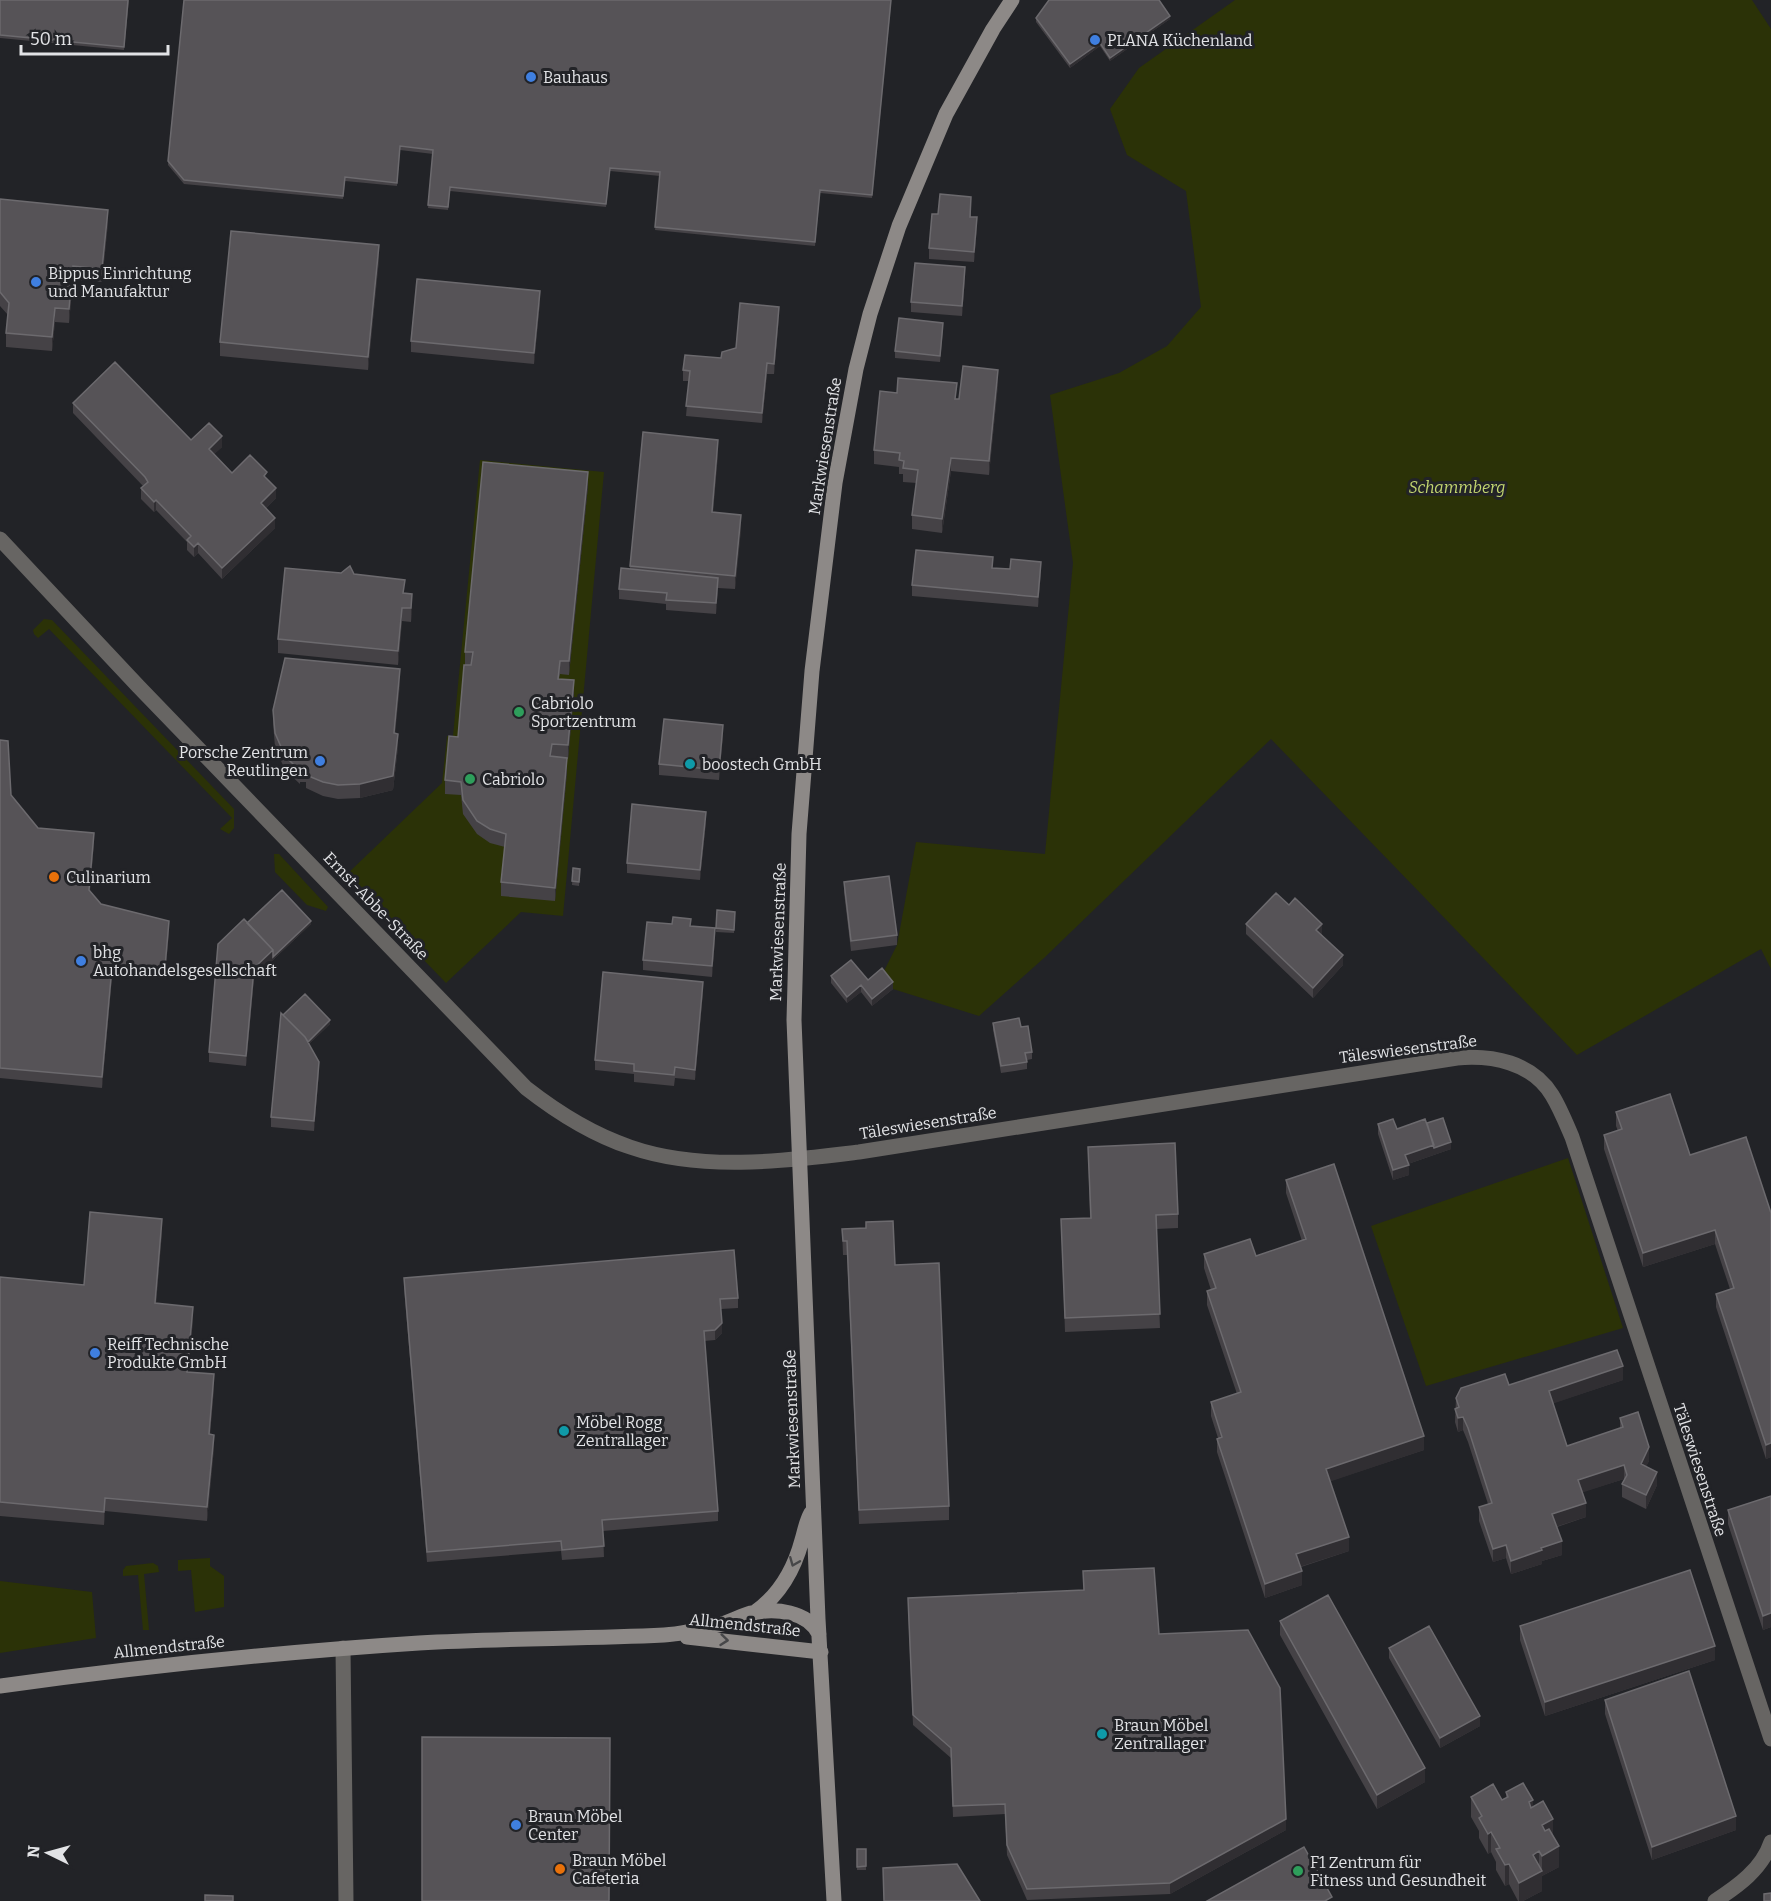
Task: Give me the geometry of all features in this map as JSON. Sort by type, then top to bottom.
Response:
[{"type":"street","name":"Markwiesenstraße","points":[[834,1901],[826,1789],[794,1020],[800,822],[810,694],[836,483],[856,369],[870,314],[903,216],[946,114],[993,29],[1012,0]]},
{"type":"street","name":"Ernst-Abbe-Straße","points":[[0,539],[138,686],[526,1088],[576,1123],[597,1134],[646,1152],[721,1162],[798,1159]]},
{"type":"street","name":"Täleswiesenstraße","points":[[798,1159],[859,1152],[1457,1058],[1492,1057],[1522,1068],[1538,1078],[1551,1093],[1572,1137],[1771,1739]]},
{"type":"street","points":[[754,1613],[765,1605],[787,1579],[796,1558],[806,1521],[814,1508]]},
{"type":"street","name":"Allmendstraße","points":[[666,1635],[721,1624],[754,1613],[779,1612],[802,1617],[815,1626],[819,1634]]},
{"type":"street","name":"Allmendstraße","points":[[0,1686],[151,1666],[342,1648],[479,1640],[666,1635],[821,1652]]},
{"type":"street","points":[[342,1648],[346,1901]]},
{"type":"street","points":[[1715,1901],[1738,1886],[1757,1867],[1771,1842]]},
{"type":"green space","name":"Schammberg","points":[[1235,0],[1752,0],[1771,29],[1771,969],[1761,949],[1577,1055],[1271,739],[1044,958],[979,1016],[893,989],[882,975],[897,945],[916,842],[1045,854],[1073,563],[1050,395],[1119,373],[1167,346],[1201,307],[1186,191],[1127,155],[1110,109],[1139,68]]},
{"type":"green space","name":"Cabriolo Sportzentrum","points":[[480,460],[604,472],[563,916],[521,912],[446,983],[344,877],[442,783],[447,736],[453,736]]},
{"type":"green space","points":[[44,619],[52,620],[234,809],[234,828],[229,834],[220,829],[232,818],[49,629],[38,638],[34,634],[33,630]]},
{"type":"green space","points":[[274,854],[279,854],[328,907],[326,911],[307,905],[275,872]]},
{"type":"green space","points":[[1568,1158],[1623,1328],[1426,1386],[1371,1226]]},
{"type":"green space","points":[[210,1558],[210,1566],[224,1576],[224,1607],[195,1612],[191,1570],[178,1571],[178,1560]]},
{"type":"green space","points":[[153,1563],[158,1566],[159,1572],[144,1574],[149,1630],[143,1630],[138,1575],[123,1576],[123,1570],[126,1566]]},
{"type":"green space","points":[[0,1581],[92,1592],[96,1638],[0,1653]]},
{"type":"building","points":[[0,0],[128,0],[124,47],[0,35]]},
{"type":"building","name":"Bauhaus","points":[[184,0],[891,0],[872,195],[820,190],[815,242],[655,227],[660,172],[610,168],[606,204],[450,187],[448,207],[428,205],[433,150],[400,146],[397,183],[345,177],[343,196],[184,180],[168,161]]},
{"type":"building","name":"PLANA Küchenland","points":[[1049,0],[1159,0],[1170,16],[1110,58],[1100,43],[1070,64],[1036,18]]},
{"type":"building","points":[[940,194],[971,197],[970,217],[977,217],[974,252],[929,248],[932,214],[938,214]]},
{"type":"building","name":"Bippus Einrichtung und Manufaktur","points":[[0,199],[108,210],[102,269],[73,266],[69,309],[55,308],[52,337],[6,333],[9,303],[0,292]]},
{"type":"building","points":[[231,231],[379,245],[368,357],[220,342]]},
{"type":"building","points":[[915,263],[965,267],[962,306],[911,302]]},
{"type":"building","points":[[417,279],[540,291],[534,353],[411,341]]},
{"type":"building","points":[[740,303],[779,307],[774,364],[767,363],[762,413],[686,406],[690,371],[683,370],[685,355],[721,358],[722,352],[736,348]]},
{"type":"building","points":[[899,318],[943,323],[940,356],[895,351]]},
{"type":"building","points":[[115,362],[191,440],[209,423],[222,436],[209,449],[232,473],[250,455],[267,472],[264,476],[276,488],[261,503],[275,518],[222,568],[198,543],[194,547],[187,540],[191,536],[141,488],[148,482],[145,477],[73,403]]},
{"type":"building","points":[[963,366],[998,370],[989,461],[951,458],[942,519],[912,515],[918,470],[903,468],[904,461],[899,460],[900,453],[874,450],[880,391],[897,393],[898,378],[957,383],[955,399],[959,399]]},
{"type":"building","points":[[643,432],[718,440],[712,512],[741,515],[735,576],[630,566]]},
{"type":"building","points":[[483,462],[588,472],[569,661],[560,661],[558,679],[574,680],[568,745],[552,744],[550,756],[567,758],[555,888],[501,882],[506,834],[490,829],[477,821],[463,800],[461,782],[445,780],[449,736],[458,737],[464,665],[471,665],[473,652],[465,652]]},
{"type":"building","points":[[916,550],[993,557],[992,568],[1010,569],[1011,559],[1041,562],[1038,597],[912,585]]},
{"type":"building","points":[[350,566],[354,574],[405,580],[403,593],[412,594],[411,608],[402,608],[398,651],[278,639],[285,568],[341,573]]},
{"type":"building","points":[[621,568],[718,578],[716,603],[666,600],[667,593],[619,589]]},
{"type":"building","points":[[285,658],[400,669],[394,733],[398,734],[393,776],[360,784],[338,785],[306,775],[306,768],[300,768],[300,771],[285,756],[275,733],[273,710]]},
{"type":"building","name":"boostech GmbH","points":[[664,719],[723,725],[719,770],[659,764]]},
{"type":"building","points":[[0,740],[8,741],[11,795],[38,828],[94,833],[89,890],[101,904],[169,921],[165,967],[112,967],[102,1077],[0,1068]]},
{"type":"building","points":[[632,804],[706,812],[700,870],[627,863]]},
{"type":"building","points":[[573,868],[580,869],[579,882],[572,881]]},
{"type":"building","points":[[889,876],[897,935],[851,941],[844,882]]},
{"type":"building","points":[[282,890],[311,921],[273,957],[273,950],[247,923]]},
{"type":"building","points":[[1276,893],[1289,905],[1295,898],[1322,924],[1316,930],[1343,955],[1313,988],[1246,924]]},
{"type":"building","points":[[717,910],[735,912],[734,930],[716,928]]},
{"type":"building","points":[[673,917],[691,919],[690,926],[715,928],[712,966],[643,960],[647,922],[672,924]]},
{"type":"building","points":[[244,919],[273,950],[254,968],[246,1056],[209,1052],[218,944]]},
{"type":"building","points":[[851,960],[868,980],[882,968],[893,982],[872,999],[861,985],[847,997],[831,976]]},
{"type":"building","points":[[603,972],[703,982],[695,1070],[675,1067],[674,1075],[634,1071],[634,1064],[595,1060]]},
{"type":"building","points":[[305,994],[330,1020],[308,1042],[283,1015]]},
{"type":"building","points":[[281,1013],[305,1037],[319,1062],[314,1121],[271,1117]]},
{"type":"building","points":[[1019,1018],[1021,1027],[1028,1026],[1032,1052],[1025,1053],[1027,1062],[1001,1066],[993,1023]]},
{"type":"building","points":[[1670,1094],[1690,1155],[1746,1137],[1771,1213],[1771,1443],[1766,1445],[1716,1294],[1734,1288],[1715,1230],[1643,1253],[1604,1135],[1622,1129],[1616,1112]]},
{"type":"building","points":[[1443,1118],[1451,1142],[1434,1148],[1427,1123]]},
{"type":"building","points":[[1393,1119],[1397,1129],[1425,1119],[1434,1145],[1405,1155],[1409,1165],[1393,1170],[1378,1124]]},
{"type":"building","points":[[1175,1143],[1178,1214],[1156,1215],[1160,1314],[1065,1318],[1061,1219],[1091,1218],[1088,1147]]},
{"type":"building","points":[[1334,1164],[1424,1436],[1326,1469],[1349,1537],[1296,1554],[1302,1571],[1265,1584],[1217,1439],[1222,1437],[1211,1402],[1241,1392],[1207,1291],[1216,1288],[1204,1254],[1250,1239],[1256,1256],[1306,1239],[1286,1180]]},
{"type":"building","name":"Reiff Technische Produkte GmbH","points":[[90,1212],[162,1219],[155,1303],[193,1307],[187,1372],[214,1374],[209,1434],[214,1435],[207,1507],[105,1498],[104,1512],[0,1502],[0,1277],[84,1285]]},
{"type":"building","points":[[893,1221],[895,1265],[939,1263],[949,1506],[859,1510],[847,1241],[843,1241],[842,1229],[866,1228],[866,1222]]},
{"type":"building","name":"Möbel Rogg Zentrallager","points":[[734,1250],[738,1298],[720,1299],[722,1323],[715,1330],[704,1331],[718,1511],[602,1520],[604,1546],[562,1550],[561,1541],[427,1552],[404,1278]]},
{"type":"building","points":[[1617,1350],[1623,1366],[1549,1391],[1567,1446],[1623,1427],[1620,1418],[1638,1412],[1649,1447],[1641,1464],[1657,1472],[1646,1495],[1622,1484],[1627,1475],[1624,1465],[1578,1480],[1586,1503],[1552,1514],[1562,1541],[1511,1561],[1506,1545],[1493,1549],[1479,1507],[1492,1503],[1468,1428],[1463,1417],[1458,1418],[1455,1409],[1459,1407],[1456,1398],[1461,1388],[1505,1374],[1509,1385]]},
{"type":"building","points":[[1771,1496],[1771,1613],[1763,1616],[1728,1510]]},
{"type":"building","name":"Braun Möbel Zentrallager","points":[[1154,1568],[1159,1634],[1248,1630],[1280,1688],[1286,1819],[1170,1883],[1027,1889],[1007,1845],[1005,1804],[953,1806],[951,1748],[913,1715],[908,1598],[1084,1590],[1083,1571]]},
{"type":"building","points":[[1690,1570],[1715,1646],[1545,1702],[1520,1626]]},
{"type":"building","points":[[1328,1595],[1425,1768],[1377,1795],[1280,1621]]},
{"type":"building","points":[[1429,1626],[1480,1716],[1440,1738],[1389,1648]]},
{"type":"building","points":[[1689,1671],[1736,1816],[1652,1847],[1605,1700]]},
{"type":"building","name":"Braun Möbel Center","points":[[422,1737],[610,1738],[609,1901],[422,1901]]},
{"type":"building","points":[[1523,1783],[1533,1800],[1529,1802],[1531,1808],[1543,1801],[1553,1819],[1542,1825],[1545,1831],[1549,1829],[1559,1846],[1542,1856],[1539,1851],[1533,1855],[1542,1871],[1519,1883],[1509,1864],[1505,1865],[1496,1849],[1500,1848],[1491,1832],[1488,1834],[1479,1818],[1482,1816],[1471,1797],[1493,1784],[1502,1800],[1508,1797],[1506,1792]]},
{"type":"building","points":[[1304,1847],[1332,1897],[1325,1901],[1207,1901]]},
{"type":"building","points":[[857,1849],[866,1849],[866,1866],[857,1867]]},
{"type":"building","points":[[957,1864],[980,1901],[884,1901],[883,1868]]},
{"type":"building","points":[[1771,1893],[1771,1901],[1764,1901],[1764,1894]]},
{"type":"building","points":[[205,1895],[233,1896],[233,1901],[205,1901]]},
{"type":"place","name":"PLANA Küchenland","points":[[1095,40]]},
{"type":"place","name":"Bauhaus","points":[[531,77]]},
{"type":"place","name":"Bippus Einrichtung und Manufaktur","points":[[36,282]]},
{"type":"place","name":"Cabriolo Sportzentrum","points":[[519,712]]},
{"type":"place","name":"Porsche Zentrum Reutlingen","points":[[320,761]]},
{"type":"place","name":"boostech GmbH","points":[[690,764]]},
{"type":"place","name":"Cabriolo","points":[[470,779]]},
{"type":"place","name":"Culinarium","points":[[54,877]]},
{"type":"place","name":"bhg Autohandelsgesellschaft","points":[[81,961]]},
{"type":"place","name":"Reiff Technische Produkte GmbH","points":[[95,1353]]},
{"type":"place","name":"Möbel Rogg Zentrallager","points":[[564,1431]]},
{"type":"place","name":"Braun Möbel Zentrallager","points":[[1102,1734]]},
{"type":"place","name":"Braun Möbel Center","points":[[516,1825]]},
{"type":"place","name":"Braun Möbel Cafeteria","points":[[560,1869]]},
{"type":"place","name":"F1 Zentrum für Fitness und Gesundheit","points":[[1298,1871]]}]
